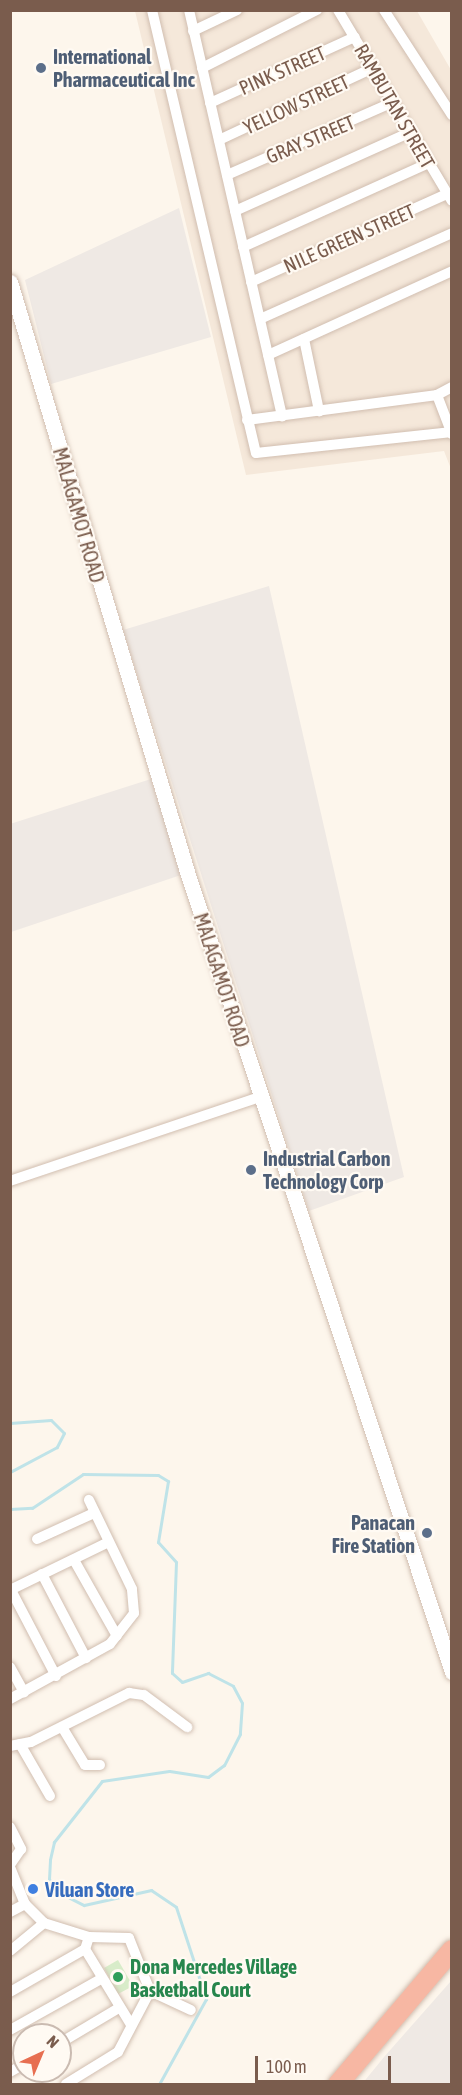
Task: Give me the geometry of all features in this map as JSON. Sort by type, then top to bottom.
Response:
[{"type":"highway","points":[[338,2085],[452,1950]]},
{"type":"street","points":[[152,10],[253,448],[264,455],[451,432],[437,395]]},
{"type":"street","points":[[189,10],[282,416]]},
{"type":"street","points":[[193,31],[237,10]]},
{"type":"street","points":[[202,68],[317,10]]},
{"type":"street","name":"RAMBUTAN STREET","points":[[338,10],[449,198]]},
{"type":"street","points":[[384,10],[452,115]]},
{"type":"street","name":"PINK STREET","points":[[210,103],[355,37]]},
{"type":"street","name":"YELLOW STREET","points":[[219,140],[373,68]]},
{"type":"street","name":"GRAY STREET","points":[[226,175],[393,102]]},
{"type":"street","points":[[235,211],[411,132]]},
{"type":"street","points":[[243,248],[429,163]]},
{"type":"street","name":"NILE GREEN STREET","points":[[251,282],[449,198]]},
{"type":"street","points":[[260,319],[452,233]]},
{"type":"street","points":[[268,355],[452,271]]},
{"type":"street","name":"MALAGAMOT ROAD","points":[[10,282],[144,733],[260,1096],[452,1672]]},
{"type":"street","points":[[304,339],[319,411]]},
{"type":"street","points":[[247,420],[437,395],[452,387]]},
{"type":"street","points":[[10,1181],[260,1096]]},
{"type":"street","points":[[10,1699],[86,1658],[117,1636],[134,1613],[135,1599],[89,1500]]},
{"type":"street","points":[[37,1539],[94,1514]]},
{"type":"street","points":[[56,1676],[11,1590],[107,1543]]},
{"type":"street","points":[[74,1560],[117,1636]]},
{"type":"street","points":[[42,1575],[86,1658]]},
{"type":"street","points":[[10,1667],[24,1692]]},
{"type":"street","points":[[50,1796],[15,1745],[62,1727],[137,1693],[187,1727]]},
{"type":"street","points":[[62,1727],[85,1765],[100,1765]]},
{"type":"street","points":[[10,1827],[21,1852],[10,1866],[25,1904],[44,1923],[89,1937],[129,1938],[150,1991],[191,2010]]},
{"type":"street","points":[[10,1911],[25,1904]]},
{"type":"street","points":[[10,1951],[44,1923]]},
{"type":"street","points":[[10,1992],[85,1949],[89,1937]]},
{"type":"street","points":[[85,1949],[117,2009],[130,2023]]},
{"type":"street","points":[[10,2030],[101,1978]]},
{"type":"street","points":[[66,2085],[84,2080],[118,2052],[130,2023],[150,1991]]},
{"type":"street","points":[[72,2036],[117,2009]]},
{"type":"shaded area","points":[[135,11],[417,11],[451,70],[451,469],[444,451],[246,475]]},
{"type":"shaded area","points":[[179,208],[211,337],[51,384],[25,280]]},
{"type":"shaded area","points":[[269,586],[404,1177],[309,1211],[123,630]]},
{"type":"shaded area","points":[[151,779],[181,875],[11,932],[10,824]]},
{"type":"shaded area","points":[[451,1981],[451,2084],[362,2084],[384,2057]]},
{"type":"green space","name":"Dona Mercedes Village Basketball Court","points":[[118,1960],[133,1986],[118,1994],[104,1968]]},
{"type":"waterway","points":[[10,1423],[51,1420],[64,1433],[57,1447],[10,1472]]},
{"type":"waterway","points":[[10,1509],[32,1508],[83,1474],[158,1475],[168,1481],[158,1542],[176,1562],[172,1673],[182,1682],[208,1673],[233,1686],[242,1703],[240,1734],[224,1765],[208,1777],[169,1771],[102,1781],[54,1842],[50,1860],[49,1879],[58,1892],[84,1905],[151,1890],[176,1907],[206,1999],[159,2084]]},
{"type":"place","name":"International Pharmaceutical Inc","points":[[41,68]]},
{"type":"place","name":"Industrial Carbon Technology Corp","points":[[251,1170]]},
{"type":"place","name":"Panacan Fire Station","points":[[427,1533]]},
{"type":"place","name":"Viluan Store","points":[[33,1889]]},
{"type":"place","name":"Dona Mercedes Village Basketball Court","points":[[118,1977]]}]
